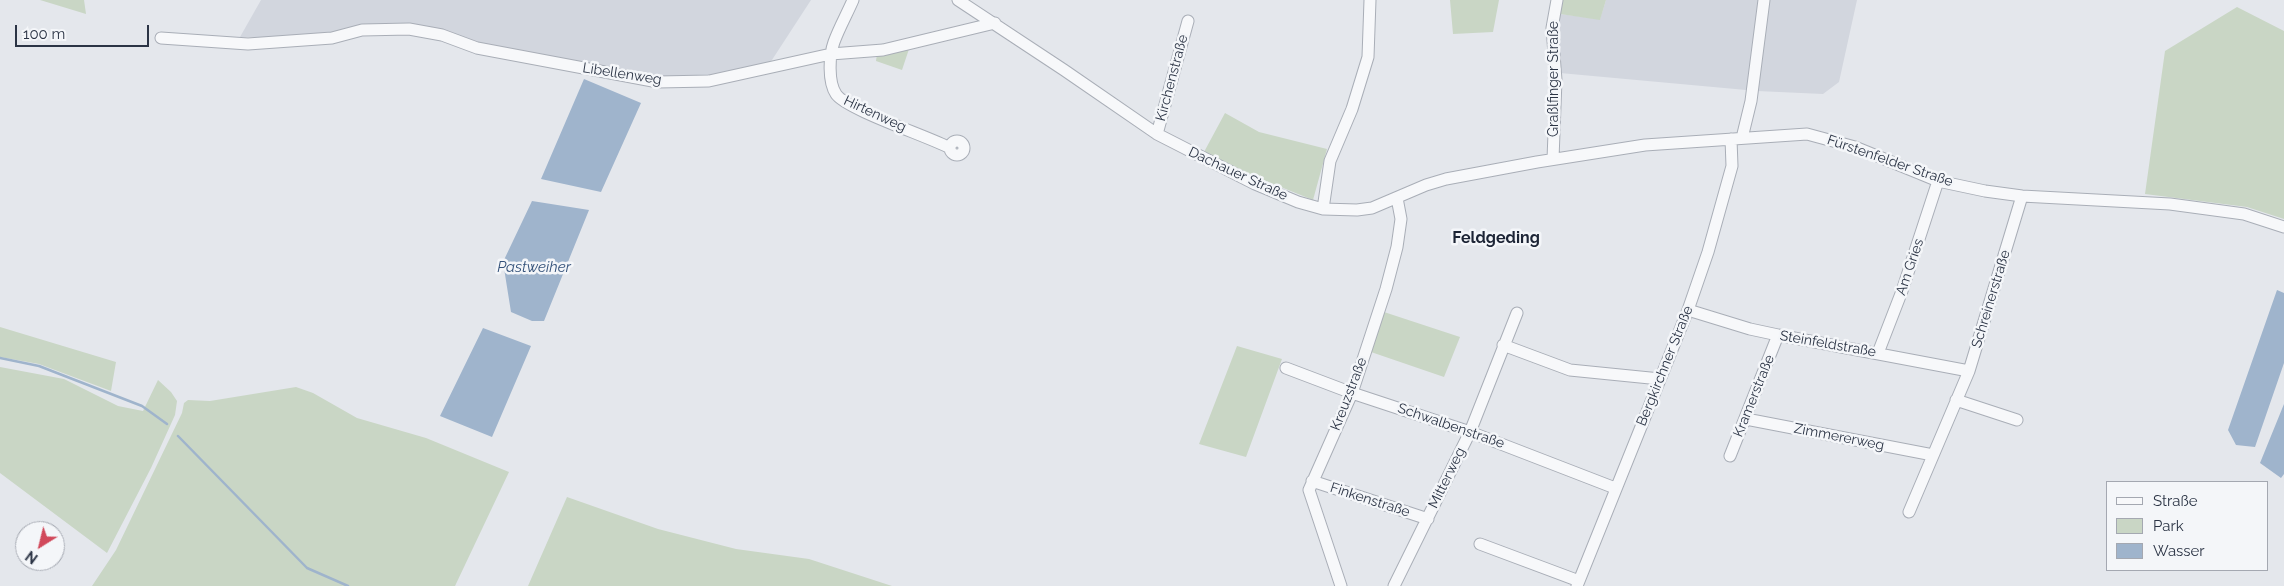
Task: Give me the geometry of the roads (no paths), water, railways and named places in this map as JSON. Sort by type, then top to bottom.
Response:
[{"type":"street","name":"Hirtenweg","points":[[853,0],[834,42],[831,54],[832,84],[837,96],[853,106],[950,148]]},
{"type":"street","name":"Dachauer Straße","points":[[958,0],[995,23],[1157,134],[1261,187],[1298,202],[1323,209],[1357,210],[1372,208],[1446,179],[1553,159]]},
{"type":"street","points":[[1323,209],[1330,162],[1352,109],[1368,57],[1370,0]]},
{"type":"street","name":"Graßlfinger Straße","points":[[1553,159],[1556,80],[1552,28],[1557,0]]},
{"type":"street","name":"Bergkirchner Straße","points":[[1578,583],[1688,310],[1720,217],[1737,139],[1751,101],[1764,0]]},
{"type":"street","name":"Kirchenstraße","points":[[1157,134],[1188,21]]},
{"type":"street","name":"Libellenweg","points":[[161,38],[248,44],[332,38],[362,30],[409,29],[442,35],[477,48],[658,82],[709,80],[831,54],[883,50],[995,23]]},
{"type":"street","name":"Fürstenfelder Straße","points":[[1553,159],[1645,145],[1806,134],[1855,147],[1938,181],[1985,191],[2022,196],[2140,200],[2244,214],[2284,227]]},
{"type":"street","name":"Am Gries","points":[[1878,353],[1902,291],[1938,181]]},
{"type":"street","name":"Schreinerstraße","points":[[1908,512],[1969,371],[2022,196]]},
{"type":"street","name":"Kreuzstraße","points":[[1341,586],[1309,490],[1352,393],[1397,247],[1401,219],[1397,198]]},
{"type":"street","name":"Steinfeldstraße","points":[[1688,310],[1778,336],[1969,371]]},
{"type":"street","name":"Mitterweg","points":[[1394,586],[1470,432],[1517,312]]},
{"type":"street","name":"Kramerstraße","points":[[1730,456],[1778,336]]},
{"type":"street","points":[[1503,345],[1570,370],[1660,379]]},
{"type":"street","name":"Schwalbenstraße","points":[[1286,368],[1352,393],[1470,432],[1615,488]]},
{"type":"street","points":[[1956,400],[2017,420]]},
{"type":"street","name":"Zimmererweg","points":[[1746,419],[1933,455]]},
{"type":"street","name":"Finkenstraße","points":[[1312,481],[1428,519]]},
{"type":"street","points":[[1480,544],[1578,583]]},
{"type":"water","points":[[584,79],[641,103],[601,192],[541,179]]},
{"type":"water","name":"Pastweiher","points":[[532,201],[589,210],[544,321],[532,321],[511,312],[503,262]]},
{"type":"water","points":[[2277,290],[2284,293],[2284,363],[2255,447],[2236,445],[2228,430]]},
{"type":"water","points":[[483,328],[531,346],[492,437],[440,416]]},
{"type":"water","points":[[2284,404],[2284,474],[2281,478],[2260,463]]},
{"type":"waterway","points":[[0,358],[39,366],[142,406],[167,424]]},
{"type":"waterway","points":[[178,436],[307,568],[348,586]]},
{"type":"district","name":"Feldgeding","points":[[1496,238]]}]
